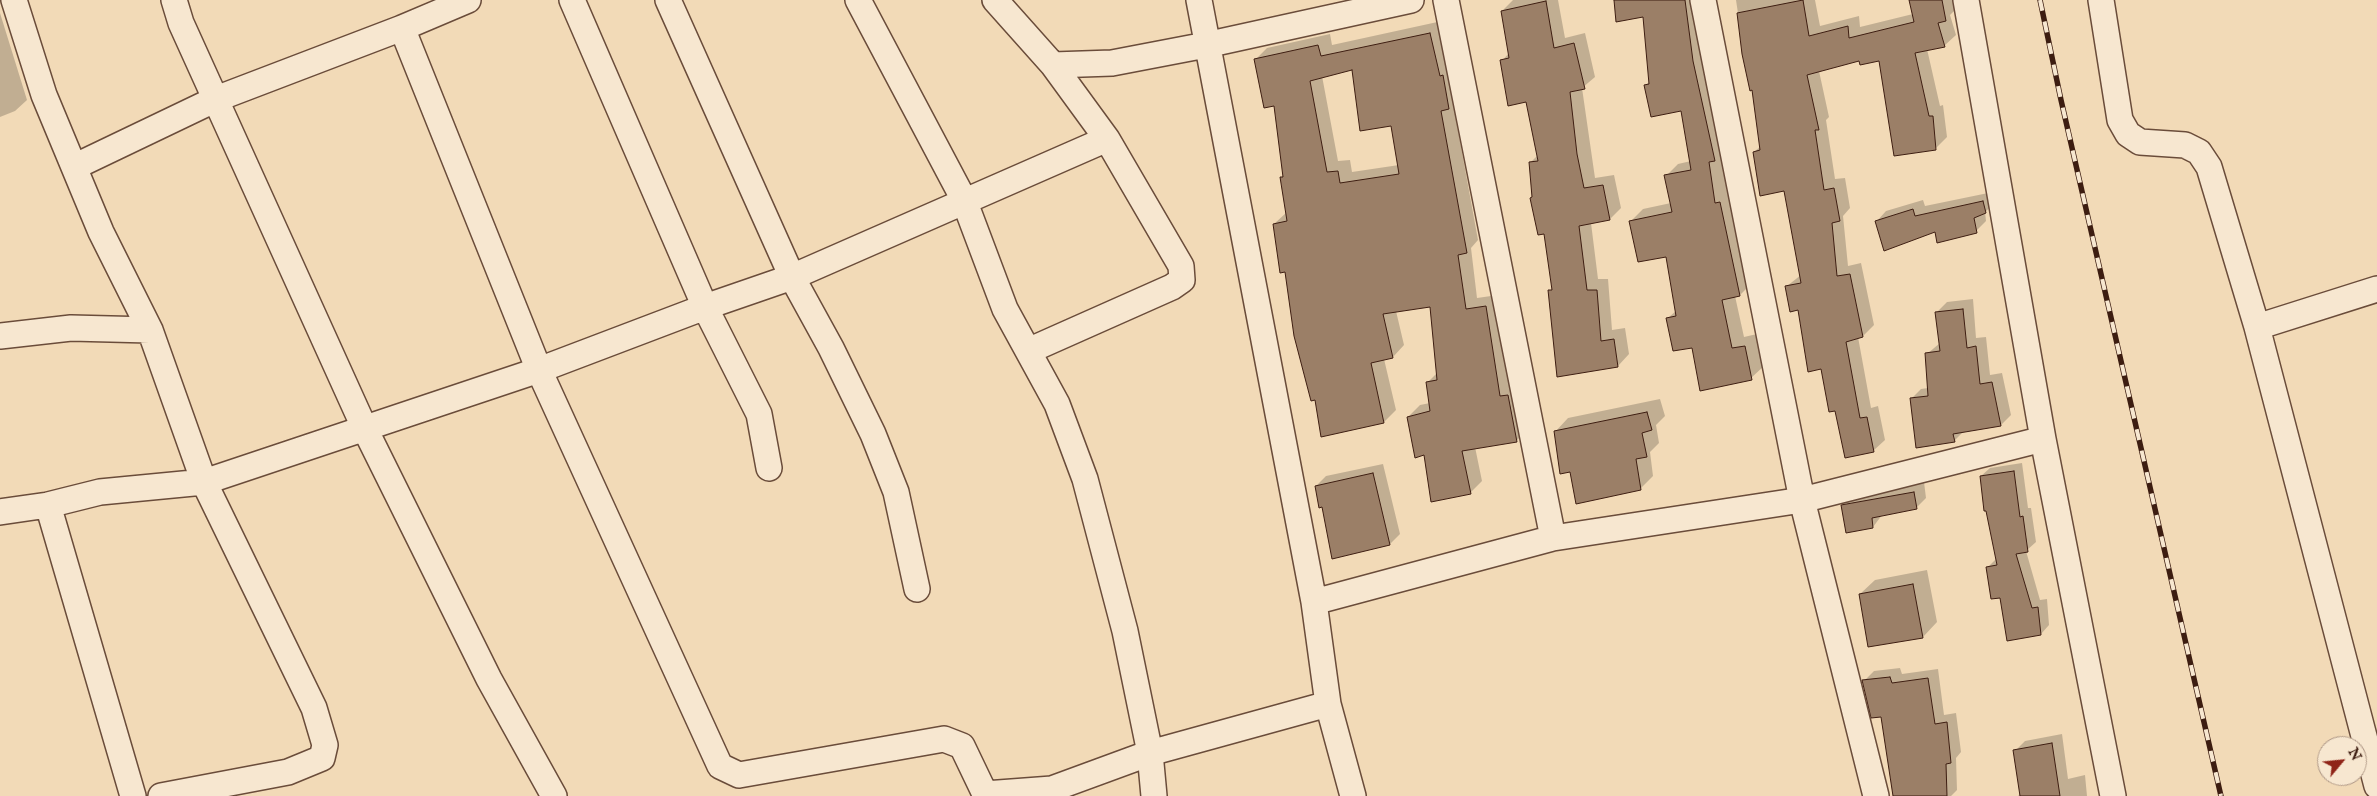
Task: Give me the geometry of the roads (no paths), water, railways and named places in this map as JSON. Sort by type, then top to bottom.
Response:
[{"type":"street","points":[[14,0],[44,95],[101,232],[150,330],[204,482],[314,708],[325,745],[322,758],[288,772],[161,796]]},
{"type":"street","points":[[174,0],[181,23],[364,427],[490,679],[554,796]]},
{"type":"street","points":[[74,167],[216,99],[402,28],[468,0]]},
{"type":"street","points":[[572,0],[705,307],[759,414],[769,468]]},
{"type":"street","points":[[668,0],[792,277],[831,348],[873,434],[896,492],[917,589]]},
{"type":"street","points":[[858,0],[964,200],[1005,309],[1057,404],[1085,480],[1125,631],[1150,753],[1154,796]]},
{"type":"street","points":[[995,0],[1053,65],[1107,139],[1181,266],[1182,280],[1172,287],[1028,351]]},
{"type":"street","points":[[1199,0],[1206,46],[1314,602],[1328,704],[1353,796]]},
{"type":"street","points":[[1053,65],[1112,64],[1206,46],[1412,0]]},
{"type":"street","points":[[1446,0],[1553,538]]},
{"type":"street","points":[[1703,0],[1802,500],[1876,796]]},
{"type":"street","points":[[1966,0],[2043,439],[2112,796]]},
{"type":"street","points":[[2101,0],[2120,120],[2128,134],[2140,142],[2185,145],[2200,152],[2209,167],[2257,327],[2377,786]]},
{"type":"street","points":[[402,28],[539,370],[720,766],[739,775],[944,738],[962,746],[986,795],[1052,789],[1150,753],[1328,704]]},
{"type":"street","points":[[0,512],[48,505],[100,492],[204,482],[539,370],[705,307],[792,277],[964,200],[1107,139]]},
{"type":"street","points":[[2257,327],[2377,289]]},
{"type":"street","points":[[0,336],[71,328],[150,330]]},
{"type":"street","points":[[1314,602],[1553,538],[1802,500],[2043,439]]},
{"type":"street","points":[[48,505],[133,796]]},
{"type":"railway","points":[[2040,0],[2061,100],[2221,796]]}]
